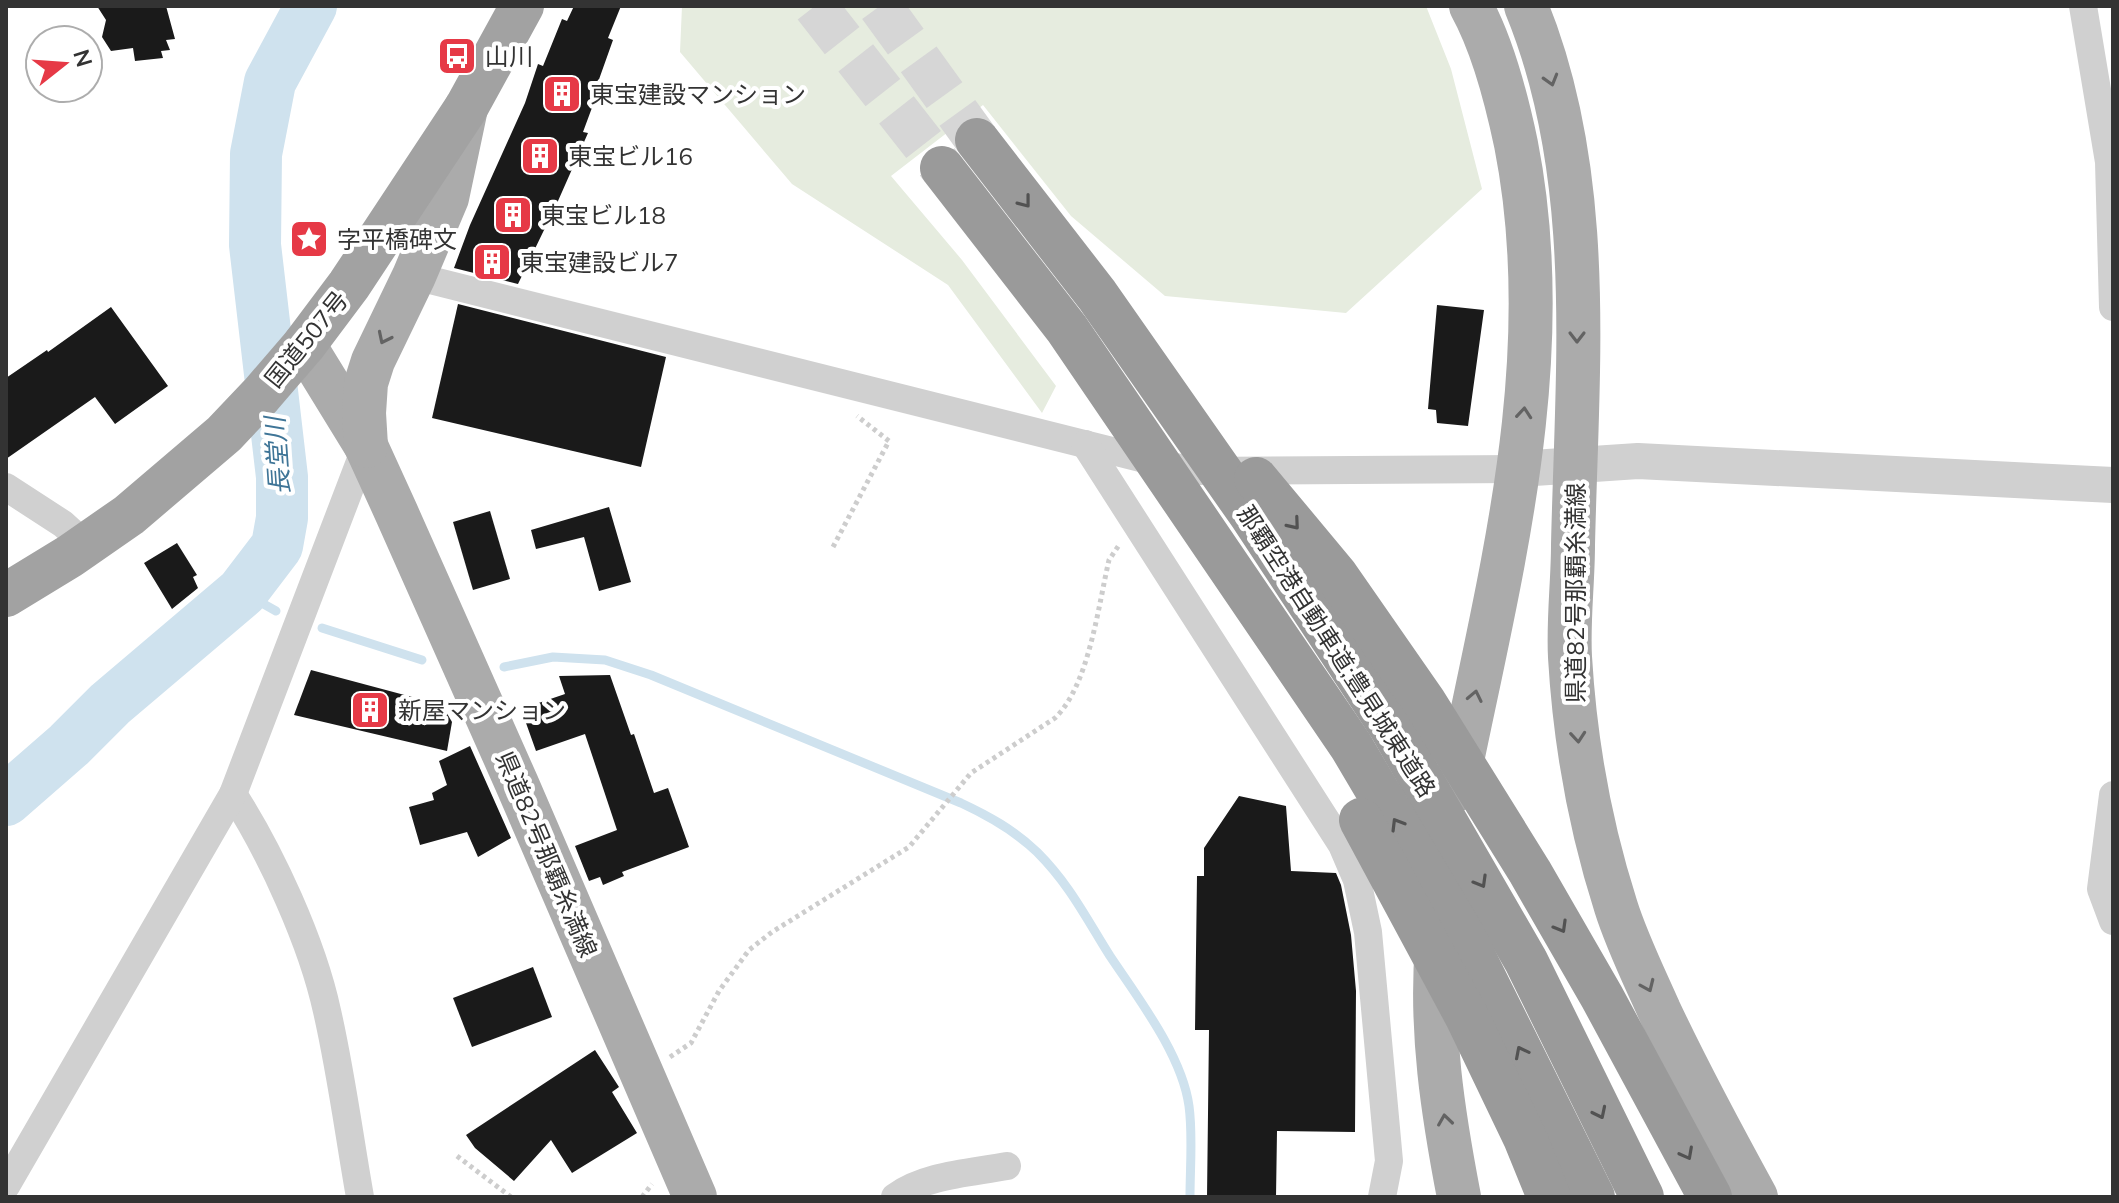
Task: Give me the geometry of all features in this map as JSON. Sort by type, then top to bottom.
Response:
[{"type":"highway","name":"国道507号","points":[[6,595],[129,515],[224,434],[302,348],[349,285],[466,108],[522,6]]},
{"type":"highway","name":"那覇空港自動車道;豊見城東道路","points":[[977,140],[1097,295],[1251,515],[1392,729],[1526,961],[1642,1197]]},
{"type":"highway","name":"那覇空港自動車道;豊見城東道路","points":[[942,168],[1067,329],[1351,746],[1464,937],[1593,1197]]},
{"type":"highway","points":[[1097,295],[1336,575],[1425,703],[1602,997],[1710,1197]]},
{"type":"highway","points":[[1067,329],[1369,834],[1467,1017],[1525,1138],[1549,1197]]},
{"type":"main road","points":[[1459,1197],[1435,1047],[1435,965],[1445,844],[1508,544],[1519,469],[1532,317],[1532,265],[1524,186],[1508,103],[1471,6]]},
{"type":"main road","name":"県道82号那覇糸満線","points":[[1526,6],[1553,81],[1570,177],[1577,262],[1570,654],[1579,750],[1596,840],[1617,910],[1645,979],[1696,1088],[1756,1197]]},
{"type":"main road","points":[[366,446],[366,383],[373,361],[447,198],[466,108]]},
{"type":"main road","name":"県道82号那覇糸満線","points":[[302,348],[366,446],[511,770],[695,1197]]},
{"type":"street","points":[[2083,6],[2109,162],[2113,307]]},
{"type":"street","points":[[414,276],[1192,471],[1519,469],[1638,461],[2113,485]]},
{"type":"street","points":[[1085,444],[1342,845],[1357,880],[1368,932],[1389,1161],[1382,1197]]},
{"type":"street","points":[[6,1186],[233,794],[366,446]]},
{"type":"street","points":[[6,487],[63,524],[86,545]]},
{"type":"street","points":[[233,794],[257,831],[309,950],[327,1009],[360,1197]]},
{"type":"street","points":[[2113,795],[2101,889],[2113,921]]},
{"type":"street","points":[[895,1197],[907,1188],[929,1181],[1007,1166]]},
{"type":"path","points":[[833,547],[889,441],[830,396],[835,382]]},
{"type":"path","points":[[643,1075],[691,1043],[719,991],[749,950],[772,932],[909,847],[971,773],[1049,723],[1067,707],[1081,676],[1109,560],[1137,525]]},
{"type":"path","points":[[457,1156],[511,1197]]},
{"type":"shaded area","points":[[682,6],[1426,6],[1451,69],[1482,189],[1346,313],[1165,296],[1071,216],[983,105],[891,176],[962,260],[1056,386],[1042,413],[948,285],[792,184],[680,52]]},
{"type":"building","points":[[97,6],[166,6],[175,39],[166,40],[170,50],[161,51],[163,58],[135,61],[133,48],[111,51],[104,40],[106,20]]},
{"type":"building","points":[[574,6],[621,6],[608,38],[613,40],[583,132],[588,133],[558,201],[518,284],[454,268],[525,103],[538,64],[543,66],[562,19],[567,21]]},
{"type":"building","points":[[458,304],[666,357],[641,467],[432,418]]},
{"type":"building","points":[[1437,305],[1484,310],[1468,426],[1437,423],[1436,410],[1428,409]]},
{"type":"building","points":[[111,307],[168,386],[115,424],[95,397],[6,459],[6,378]]},
{"type":"building","points":[[609,507],[631,582],[599,591],[584,537],[536,549],[531,530]]},
{"type":"building","points":[[490,511],[510,579],[473,590],[453,522]]},
{"type":"building","points":[[177,543],[197,575],[193,577],[198,588],[172,609],[144,563]]},
{"type":"building","name":"新屋マンション","points":[[311,670],[442,705],[452,722],[447,751],[294,715]]},
{"type":"building","points":[[610,675],[654,793],[668,788],[689,847],[622,872],[624,876],[603,885],[600,877],[589,881],[575,846],[617,830],[585,734],[536,751],[521,709],[565,694],[559,676]]},
{"type":"building","points":[[470,746],[511,838],[478,857],[467,832],[420,845],[409,807],[434,800],[432,793],[447,785],[439,761]]},
{"type":"building","points":[[1239,796],[1286,806],[1291,871],[1336,873],[1351,935],[1356,991],[1355,1132],[1277,1131],[1276,1197],[1207,1197],[1209,1030],[1195,1030],[1197,876],[1204,876],[1204,848]]},
{"type":"building","points":[[533,967],[552,1017],[472,1047],[453,998]]},
{"type":"building","points":[[595,1050],[619,1087],[612,1092],[637,1133],[572,1173],[551,1140],[514,1181],[475,1148],[466,1135]]},
{"type":"waterway","name":"長堂川","points":[[6,800],[110,704],[242,592],[277,546],[282,518],[282,477],[255,245],[256,154],[270,82],[311,6]]},
{"type":"waterway","points":[[242,592],[276,611]]},
{"type":"waterway","points":[[322,628],[422,660]]},
{"type":"waterway","points":[[504,667],[553,657],[605,660],[651,675],[961,803],[1019,837],[1049,864],[1068,889],[1145,1008],[1178,1067],[1189,1106],[1190,1197]]},
{"type":"tunnel","points":[[815,6],[942,168]]},
{"type":"tunnel","points":[[880,6],[977,140]]},
{"type":"place","name":"山川","points":[[457,56]]},
{"type":"place","name":"東宝建設マンション","points":[[562,94]]},
{"type":"place","name":"東宝ビル16","points":[[540,156]]},
{"type":"place","name":"東宝ビル18","points":[[513,215]]},
{"type":"place","name":"字平橋碑文","points":[[309,239]]},
{"type":"place","name":"東宝建設ビル7","points":[[492,262]]},
{"type":"place","name":"新屋マンション","points":[[370,710]]}]
